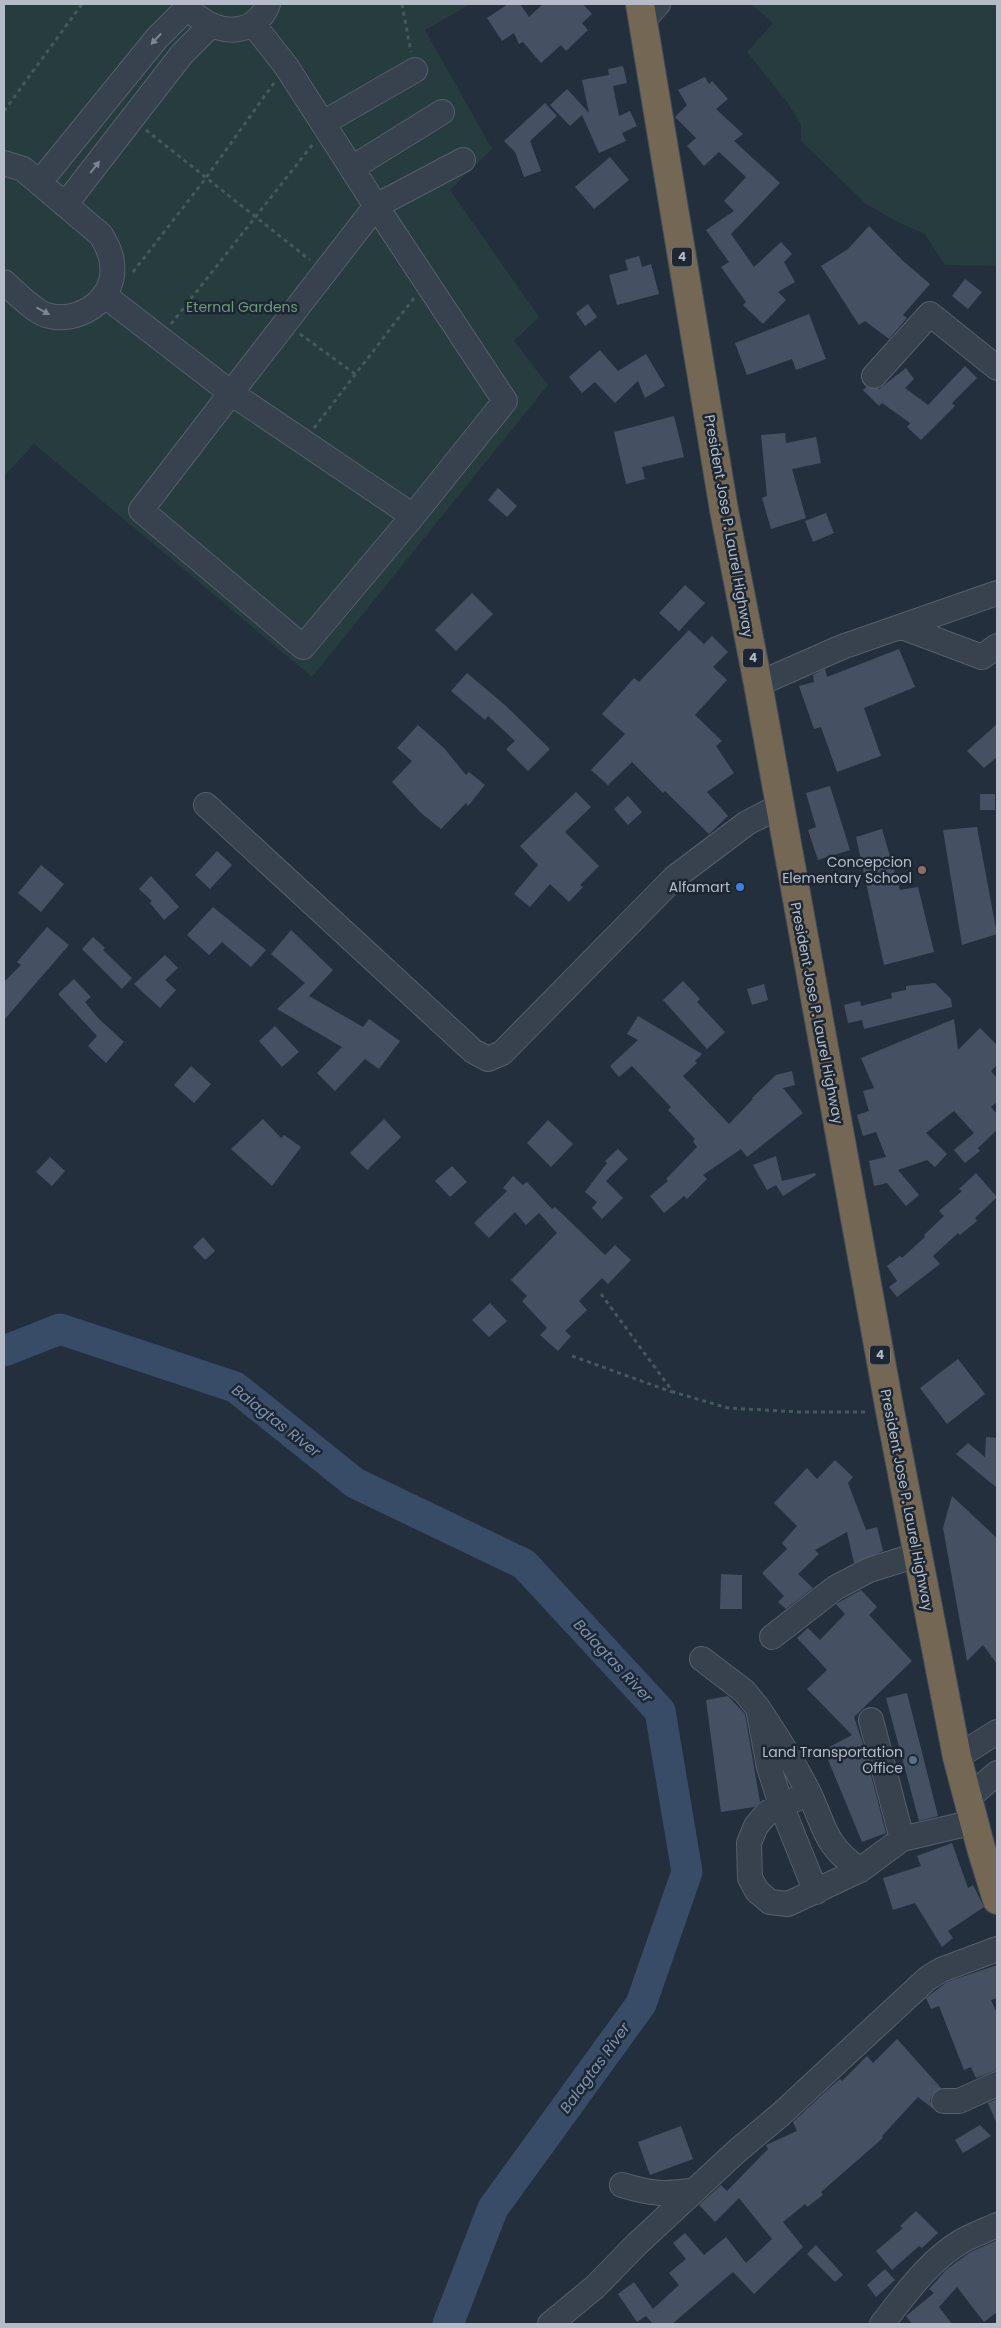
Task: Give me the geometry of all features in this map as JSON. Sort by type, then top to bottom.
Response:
[{"type":"highway","name":"President Jose P. Laurel Highway","points":[[647,10],[724,510],[758,684],[890,1411],[957,1757],[970,1810],[996,1890]]},
{"type":"street","points":[[39,183],[156,38],[190,4],[198,17],[210,26],[231,31],[252,24],[265,12],[268,4]]},
{"type":"street","points":[[252,24],[286,66],[376,206],[505,401],[413,516],[302,647],[141,510],[376,206],[464,160]]},
{"type":"street","points":[[65,205],[182,54],[210,26]]},
{"type":"street","points":[[325,126],[415,70]]},
{"type":"street","points":[[352,168],[442,112]]},
{"type":"street","points":[[4,163],[23,169],[101,235],[109,249],[113,265],[107,298],[77,316],[60,318],[44,314],[4,282]]},
{"type":"street","points":[[107,298],[231,393],[413,516]]},
{"type":"street","points":[[874,376],[930,314],[997,368]]},
{"type":"street","points":[[758,684],[842,647],[997,593]]},
{"type":"street","points":[[902,627],[982,657],[997,646]]},
{"type":"street","points":[[206,804],[473,1051],[488,1058],[502,1053],[674,878],[747,823],[780,806]]},
{"type":"street","points":[[772,1637],[835,1588],[870,1570],[917,1555]]},
{"type":"street","points":[[702,1659],[744,1691],[758,1708],[784,1747],[809,1793],[832,1846],[842,1858],[860,1870]]},
{"type":"street","points":[[758,1708],[769,1767],[781,1805],[816,1892]]},
{"type":"street","points":[[871,1720],[902,1839]]},
{"type":"street","points":[[957,1757],[997,1732]]},
{"type":"street","points":[[809,1793],[767,1813],[756,1826],[750,1843],[750,1878],[757,1891],[770,1902],[788,1904],[816,1892],[860,1870],[902,1839],[970,1810],[997,1773]]},
{"type":"street","points":[[550,2324],[595,2287],[696,2190],[928,1978],[941,1970],[997,1949]]},
{"type":"street","points":[[944,2101],[959,2101],[997,2084]]},
{"type":"street","points":[[622,2185],[652,2194],[696,2190]]},
{"type":"street","points":[[882,2324],[917,2280],[935,2261],[962,2241],[997,2225]]},
{"type":"path","points":[[4,111],[82,4]]},
{"type":"path","points":[[402,4],[415,70]]},
{"type":"path","points":[[107,298],[206,178],[286,66]]},
{"type":"path","points":[[132,119],[325,272]]},
{"type":"path","points":[[160,339],[325,126]]},
{"type":"path","points":[[303,442],[426,282]]},
{"type":"path","points":[[285,323],[355,374]]},
{"type":"path","points":[[601,1294],[673,1392]]},
{"type":"path","points":[[572,1356],[673,1392],[728,1408],[800,1412],[890,1411]]},
{"type":"green space","name":"Eternal Gardens","points":[[4,4],[471,4],[425,30],[492,149],[450,190],[539,317],[514,341],[548,385],[312,677],[34,444],[4,476]]},
{"type":"green space","points":[[751,4],[997,4],[997,266],[945,265],[925,234],[900,223],[866,204],[801,141],[801,124],[787,102],[747,52],[773,23]]},
{"type":"building","points":[[508,4],[520,4],[529,17],[543,4],[583,4],[592,14],[582,23],[588,30],[566,51],[561,45],[541,63],[523,42],[519,44],[514,33],[502,41],[487,18]]},
{"type":"building","points":[[623,66],[627,83],[613,86],[619,116],[630,111],[637,126],[622,133],[626,141],[599,153],[582,115],[570,126],[550,105],[567,89],[589,113],[582,80],[609,75],[608,69]]},
{"type":"building","points":[[705,77],[709,84],[712,81],[728,99],[716,109],[743,134],[734,141],[780,183],[731,234],[754,267],[781,242],[792,254],[784,262],[795,282],[778,292],[786,300],[763,324],[743,305],[746,302],[721,267],[729,262],[706,230],[734,211],[724,201],[746,177],[719,152],[704,166],[687,146],[696,138],[675,117],[687,105],[678,90]]},
{"type":"building","points":[[545,103],[557,116],[530,141],[541,171],[524,177],[515,152],[504,141]]},
{"type":"building","points":[[610,157],[629,180],[594,209],[575,187]]},
{"type":"building","points":[[869,226],[902,260],[930,284],[903,315],[907,318],[889,339],[865,321],[859,325],[821,266],[848,249]]},
{"type":"building","points":[[639,256],[642,267],[651,264],[659,294],[617,305],[609,275],[628,270],[625,260]]},
{"type":"building","points":[[965,279],[982,292],[968,309],[952,296]]},
{"type":"building","points":[[588,304],[597,317],[585,326],[576,313]]},
{"type":"building","points":[[809,314],[826,359],[796,370],[792,359],[747,375],[735,343]]},
{"type":"building","points":[[600,350],[618,371],[646,354],[665,386],[645,398],[638,381],[615,403],[595,382],[582,393],[569,377]]},
{"type":"building","points":[[965,366],[977,378],[952,403],[955,406],[921,440],[907,427],[910,423],[882,403],[879,406],[863,390],[866,387],[879,389],[906,368],[914,379],[905,388],[928,405]]},
{"type":"building","points":[[674,416],[684,457],[642,467],[645,479],[626,484],[614,432]]},
{"type":"building","points":[[785,433],[786,443],[816,437],[821,463],[792,469],[806,518],[771,529],[762,498],[767,496],[761,435]]},
{"type":"building","points":[[498,488],[517,506],[507,517],[488,500]]},
{"type":"building","points":[[826,513],[834,533],[813,542],[805,521]]},
{"type":"building","points":[[685,585],[705,603],[679,631],[659,613]]},
{"type":"building","points":[[472,593],[493,614],[456,651],[435,630]]},
{"type":"building","points":[[689,630],[704,644],[712,636],[728,652],[713,667],[727,680],[695,715],[722,741],[716,746],[734,773],[707,792],[728,816],[709,834],[632,762],[608,785],[591,770],[625,734],[602,714],[634,678],[639,682]]},
{"type":"building","points":[[899,649],[915,687],[864,708],[881,756],[837,772],[821,727],[814,729],[799,686],[814,682],[813,675],[825,669],[827,677]]},
{"type":"building","points":[[467,673],[506,706],[550,749],[528,771],[506,749],[515,741],[488,716],[485,720],[451,691]]},
{"type":"building","points":[[997,724],[997,757],[984,768],[967,751]]},
{"type":"building","points":[[418,725],[444,748],[466,775],[469,772],[485,785],[468,806],[466,803],[441,829],[421,813],[392,782],[412,761],[397,748]]},
{"type":"building","points":[[830,786],[850,850],[818,860],[808,830],[816,827],[806,793]]},
{"type":"building","points":[[576,792],[591,807],[565,832],[599,866],[580,885],[583,887],[569,902],[550,884],[530,907],[514,894],[538,865],[520,846]]},
{"type":"building","points":[[980,794],[995,794],[995,810],[980,810]]},
{"type":"building","points":[[628,796],[642,812],[628,825],[614,809]]},
{"type":"building","points":[[977,827],[997,934],[962,945],[943,830]]},
{"type":"building","points":[[882,829],[900,890],[918,887],[934,952],[884,965],[856,837]]},
{"type":"building","points":[[217,851],[232,865],[210,889],[195,875]]},
{"type":"building","points":[[41,865],[64,884],[41,912],[18,893]]},
{"type":"building","points":[[151,876],[179,907],[164,920],[150,903],[152,901],[139,889]]},
{"type":"building","points":[[213,907],[266,950],[251,967],[222,942],[209,955],[187,935]]},
{"type":"building","points":[[47,927],[69,945],[4,1020],[4,982],[21,965],[17,962]]},
{"type":"building","points":[[291,930],[333,970],[309,996],[363,1027],[369,1019],[400,1041],[379,1069],[365,1059],[335,1091],[317,1073],[342,1047],[277,1009],[305,983],[271,954]]},
{"type":"building","points":[[93,937],[105,948],[103,950],[132,978],[122,989],[82,949]]},
{"type":"building","points":[[165,955],[178,968],[165,980],[176,990],[160,1008],[134,984]]},
{"type":"building","points":[[74,979],[91,997],[85,1002],[98,1018],[124,1042],[106,1063],[88,1046],[97,1036],[58,994]]},
{"type":"building","points":[[683,981],[700,999],[697,1002],[725,1032],[707,1049],[663,1000]]},
{"type":"building","points":[[935,983],[951,999],[952,1007],[864,1029],[862,1020],[848,1023],[844,1005],[860,1001],[861,1006],[892,998],[891,993],[906,990],[906,986]]},
{"type":"building","points":[[764,984],[768,1000],[752,1005],[747,989]]},
{"type":"building","points":[[638,1016],[702,1054],[695,1061],[697,1063],[683,1076],[729,1124],[776,1075],[792,1071],[795,1085],[783,1088],[803,1113],[747,1157],[741,1149],[703,1175],[707,1179],[687,1199],[684,1196],[664,1213],[650,1196],[668,1181],[666,1179],[697,1147],[693,1141],[695,1139],[668,1110],[671,1107],[632,1066],[619,1077],[610,1066],[638,1040],[627,1034]]},
{"type":"building","points":[[954,1019],[958,1050],[980,1028],[997,1045],[997,1065],[991,1071],[997,1078],[997,1102],[991,1107],[997,1114],[997,1130],[978,1148],[980,1151],[965,1163],[954,1150],[974,1133],[954,1111],[926,1133],[947,1154],[935,1167],[927,1160],[898,1170],[919,1195],[906,1206],[887,1183],[874,1186],[869,1161],[886,1157],[876,1132],[863,1136],[857,1115],[869,1111],[863,1091],[874,1088],[861,1058]]},
{"type":"building","points":[[275,1026],[299,1052],[282,1067],[259,1041]]},
{"type":"building","points":[[191,1066],[211,1084],[194,1103],[174,1085]]},
{"type":"building","points":[[263,1119],[281,1138],[284,1135],[301,1147],[272,1186],[231,1149]]},
{"type":"building","points":[[384,1119],[401,1137],[367,1170],[350,1153]]},
{"type":"building","points":[[548,1120],[573,1144],[551,1167],[527,1143]]},
{"type":"building","points":[[618,1149],[628,1159],[606,1181],[623,1198],[602,1219],[592,1208],[597,1202],[585,1192],[607,1163],[605,1161]]},
{"type":"building","points":[[776,1156],[782,1181],[815,1173],[816,1175],[783,1196],[776,1185],[767,1190],[753,1165]]},
{"type":"building","points":[[50,1157],[65,1171],[52,1186],[36,1172]]},
{"type":"building","points":[[452,1166],[467,1182],[450,1197],[435,1181]]},
{"type":"building","points":[[976,1173],[997,1197],[975,1218],[977,1221],[960,1235],[958,1233],[933,1256],[940,1264],[897,1297],[889,1287],[897,1281],[887,1266],[900,1256],[902,1258],[925,1237],[924,1235],[944,1216],[939,1211],[962,1191],[959,1189]]},
{"type":"building","points":[[513,1176],[523,1185],[527,1182],[552,1209],[555,1207],[605,1255],[615,1245],[631,1260],[608,1284],[602,1278],[579,1301],[587,1310],[565,1331],[571,1336],[558,1351],[540,1335],[547,1328],[522,1301],[527,1296],[511,1280],[557,1233],[539,1213],[526,1225],[515,1212],[489,1238],[474,1223],[507,1191],[503,1188]]},
{"type":"building","points":[[203,1237],[215,1251],[205,1260],[193,1247]]},
{"type":"building","points":[[490,1303],[507,1321],[489,1337],[472,1320]]},
{"type":"building","points":[[958,1359],[985,1394],[947,1424],[920,1388]]},
{"type":"building","points":[[986,1437],[997,1438],[997,1488],[956,1454],[968,1443],[985,1457]]},
{"type":"building","points":[[835,1460],[853,1477],[848,1483],[866,1530],[877,1527],[883,1551],[854,1563],[847,1532],[815,1550],[819,1554],[798,1574],[813,1588],[786,1609],[778,1602],[784,1596],[762,1573],[787,1549],[782,1543],[797,1526],[774,1503],[807,1468],[817,1479]]},
{"type":"building","points":[[952,1496],[997,1538],[997,1664],[983,1645],[967,1661],[943,1528]]},
{"type":"building","points":[[721,1574],[742,1575],[742,1609],[720,1609]]},
{"type":"building","points":[[861,1590],[877,1607],[869,1615],[912,1661],[854,1717],[886,1833],[862,1842],[824,1750],[852,1735],[807,1689],[827,1670],[797,1638],[808,1628],[820,1640],[845,1614],[836,1604]]},
{"type":"building","name":"Land Transportation Office","points":[[907,1693],[938,1816],[919,1821],[886,1698]]},
{"type":"building","points":[[728,1696],[745,1714],[760,1802],[754,1807],[721,1812],[706,1700]]},
{"type":"building","points":[[952,1843],[968,1888],[973,1885],[984,1907],[948,1931],[953,1938],[942,1947],[915,1903],[893,1910],[883,1878],[921,1866],[917,1856]]},
{"type":"building","points":[[997,1965],[997,1998],[991,2000],[997,2013],[997,2070],[976,2078],[971,2067],[964,2070],[939,2006],[931,2009],[926,1998],[947,1982]]},
{"type":"building","points":[[897,2039],[941,2088],[932,2095],[930,2101],[935,2110],[918,2097],[882,2136],[883,2138],[821,2192],[823,2195],[807,2207],[805,2204],[783,2222],[803,2247],[754,2294],[733,2272],[672,2324],[653,2324],[646,2316],[637,2322],[618,2294],[634,2282],[653,2309],[679,2285],[669,2273],[686,2259],[673,2243],[685,2233],[704,2255],[726,2237],[746,2263],[772,2239],[739,2198],[715,2222],[699,2205],[721,2185],[727,2191],[768,2149],[766,2145],[797,2131],[793,2122],[824,2093],[840,2079],[842,2081],[867,2056],[873,2063]]},
{"type":"building","points":[[997,2099],[997,2124],[988,2103]]},
{"type":"building","points":[[980,2125],[991,2136],[963,2153],[955,2140]]},
{"type":"building","points":[[681,2126],[693,2159],[650,2175],[638,2142]]},
{"type":"building","points":[[916,2211],[938,2233],[922,2248],[919,2246],[892,2270],[876,2251],[903,2228],[900,2226]]},
{"type":"building","points":[[997,2240],[997,2312],[984,2322],[957,2287],[939,2307],[952,2324],[912,2324],[906,2316],[934,2293],[929,2289],[946,2270],[969,2253]]},
{"type":"building","points":[[816,2245],[843,2275],[835,2282],[807,2254]]},
{"type":"building","points":[[885,2269],[895,2280],[876,2297],[867,2285]]},
{"type":"waterway","name":"Balagtas River","points":[[4,1351],[60,1329],[235,1387],[355,1483],[524,1564],[660,1711],[687,1872],[641,2004],[493,2208],[448,2324]]},
{"type":"place","name":"Concepcion Elementary School","points":[[922,870]]},
{"type":"place","name":"Alfamart","points":[[740,887]]},
{"type":"place","name":"Land Transportation Office","points":[[913,1760]]}]
